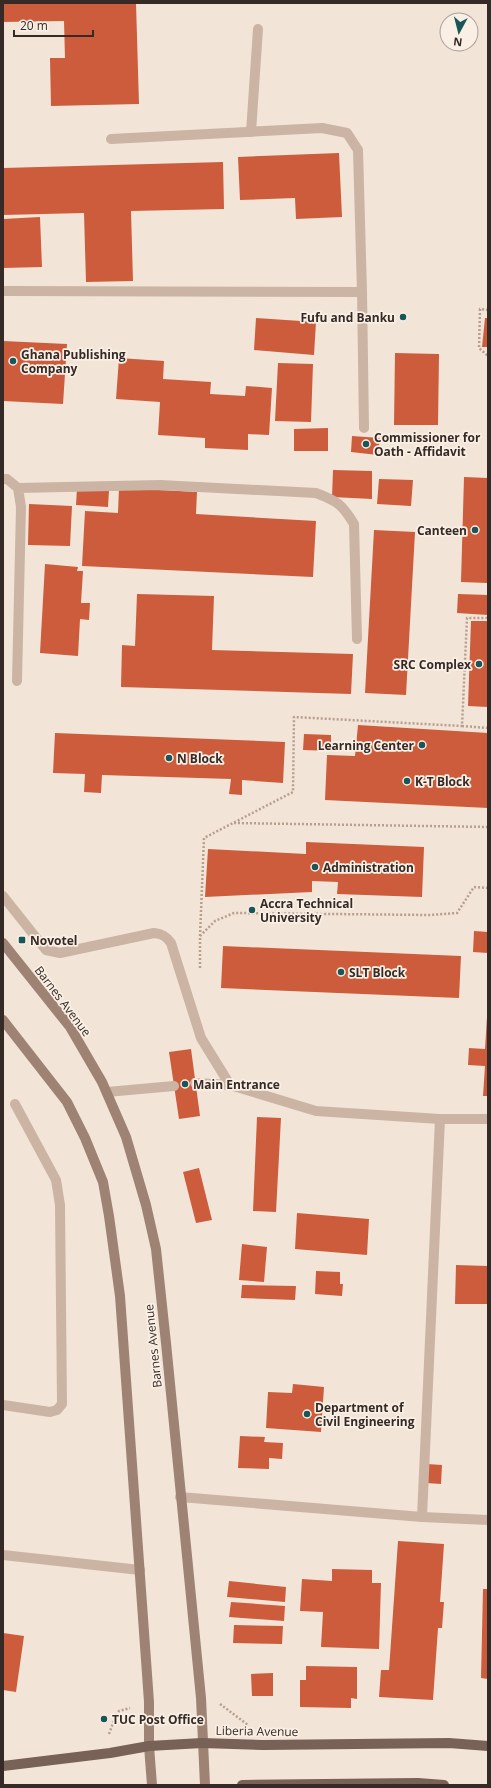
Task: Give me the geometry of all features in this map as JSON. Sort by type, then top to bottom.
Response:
[{"type":"main road","name":"Barnes Avenue","points":[[3,943],[70,1027],[107,1092],[126,1136],[146,1206],[156,1249],[166,1343],[201,1698],[205,1785]]},
{"type":"main road","points":[[3,1020],[67,1102],[86,1138],[103,1182],[120,1296],[149,1702],[149,1746],[152,1785]]},
{"type":"main road","name":"Liberia Avenue","points":[[3,1766],[110,1753],[149,1746],[202,1743],[263,1745],[449,1743],[488,1746]]},
{"type":"main road","points":[[242,1785],[418,1783],[444,1785]]},
{"type":"street","points":[[251,132],[258,29]]},
{"type":"street","points":[[111,139],[322,128],[347,133],[358,150],[364,428]]},
{"type":"street","points":[[3,291],[362,292]]},
{"type":"street","points":[[3,479],[7,479],[18,488],[160,485],[316,493],[335,500],[347,511],[354,524],[357,639]]},
{"type":"street","points":[[17,681],[21,507],[18,488]]},
{"type":"street","points":[[3,896],[46,950],[53,952],[60,953],[154,934],[160,934],[167,937],[171,943],[201,1038],[230,1085]]},
{"type":"street","points":[[196,1083],[230,1085],[316,1111],[440,1119],[488,1118]]},
{"type":"street","points":[[107,1092],[174,1086]]},
{"type":"street","points":[[3,1405],[50,1412],[57,1410],[62,1404],[60,1206],[56,1180],[15,1104]]},
{"type":"street","points":[[422,1517],[440,1119]]},
{"type":"street","points":[[180,1497],[422,1517],[488,1520]]},
{"type":"street","points":[[3,1555],[140,1570]]},
{"type":"path","points":[[488,310],[480,309],[479,348],[488,356]]},
{"type":"path","points":[[462,726],[467,618],[488,618]]},
{"type":"path","points":[[200,975],[204,838],[293,792],[294,717],[488,728]]},
{"type":"path","points":[[234,823],[488,827]]},
{"type":"path","points":[[200,936],[214,921],[234,913],[430,915],[457,913],[474,887],[488,888]]},
{"type":"path","points":[[201,1698],[216,1702],[258,1731],[263,1745]]},
{"type":"path","points":[[110,1753],[109,1732],[119,1711],[149,1702]]},
{"type":"building","points":[[3,3],[136,3],[139,104],[51,106],[50,58],[65,58],[64,21],[3,22]]},
{"type":"building","points":[[339,153],[342,217],[296,219],[295,198],[240,200],[238,157]]},
{"type":"building","points":[[223,162],[224,209],[131,211],[133,281],[86,282],[84,213],[3,215],[3,168]]},
{"type":"building","points":[[40,217],[42,267],[3,268],[3,219]]},
{"type":"building","points":[[256,318],[316,322],[314,355],[254,350]]},
{"type":"building","points":[[485,318],[488,318],[488,347],[482,347]]},
{"type":"building","points":[[3,341],[67,344],[63,404],[3,401]]},
{"type":"building","points":[[395,353],[439,354],[438,425],[394,425]]},
{"type":"building","points":[[119,358],[164,361],[163,379],[211,382],[210,394],[245,396],[246,386],[272,388],[269,435],[248,434],[248,450],[205,448],[205,438],[158,435],[160,402],[116,399]]},
{"type":"building","points":[[278,363],[313,364],[311,422],[275,421]]},
{"type":"building","points":[[328,428],[328,451],[294,451],[294,429]]},
{"type":"building","points":[[352,436],[380,438],[378,455],[351,452]]},
{"type":"building","points":[[333,470],[372,471],[372,499],[332,497]]},
{"type":"building","name":"Canteen","points":[[464,477],[488,478],[488,583],[461,582]]},
{"type":"building","points":[[379,479],[413,480],[411,506],[377,504]]},
{"type":"building","points":[[77,488],[109,490],[108,507],[76,505]]},
{"type":"building","points":[[119,488],[197,492],[196,514],[316,521],[313,577],[82,566],[85,511],[118,513]]},
{"type":"building","points":[[29,504],[72,506],[70,546],[28,545]]},
{"type":"building","points":[[374,530],[415,532],[406,695],[365,693]]},
{"type":"building","points":[[45,564],[78,567],[77,571],[83,571],[81,603],[90,603],[89,620],[80,619],[78,656],[40,653]]},
{"type":"building","points":[[137,594],[214,596],[212,650],[353,654],[351,694],[121,687],[122,645],[135,646]]},
{"type":"building","points":[[458,594],[488,595],[488,615],[457,613]]},
{"type":"building","name":"SRC Complex","points":[[471,621],[488,621],[488,707],[468,706]]},
{"type":"building","name":"K-T Block","points":[[358,725],[488,733],[488,808],[325,800],[327,755],[355,756]]},
{"type":"building","name":"N Block","points":[[55,733],[285,742],[283,783],[242,780],[242,795],[229,794],[231,779],[102,775],[101,793],[84,792],[85,774],[53,773]]},
{"type":"building","points":[[304,734],[331,735],[331,751],[303,750]]},
{"type":"building","name":"Administration","points":[[306,842],[424,847],[422,897],[337,894],[338,882],[312,881],[312,892],[205,897],[208,849],[306,854]]},
{"type":"building","points":[[474,931],[488,932],[488,953],[473,952]]},
{"type":"building","name":"SLT Block","points":[[223,946],[461,956],[459,998],[221,988]]},
{"type":"building","points":[[487,1017],[488,1096],[483,1096],[485,1066],[468,1065],[469,1048],[485,1049]]},
{"type":"building","name":"Main Entrance","points":[[191,1049],[200,1116],[179,1119],[169,1052]]},
{"type":"building","points":[[257,1117],[281,1118],[276,1212],[253,1211]]},
{"type":"building","points":[[199,1168],[212,1220],[196,1223],[183,1172]]},
{"type":"building","points":[[297,1213],[369,1219],[367,1255],[295,1249]]},
{"type":"building","points":[[242,1244],[267,1247],[264,1282],[239,1280]]},
{"type":"building","points":[[456,1265],[488,1266],[488,1304],[455,1304]]},
{"type":"building","points":[[316,1271],[340,1272],[340,1284],[343,1284],[342,1296],[315,1294]]},
{"type":"building","points":[[242,1285],[296,1286],[295,1300],[241,1298]]},
{"type":"building","points":[[293,1384],[324,1387],[321,1432],[266,1428],[268,1392],[292,1393]]},
{"type":"building","points":[[240,1436],[265,1437],[264,1442],[283,1443],[282,1459],[269,1458],[269,1469],[238,1468]]},
{"type":"building","points":[[427,1464],[442,1465],[441,1484],[426,1483]]},
{"type":"building","points":[[398,1541],[444,1544],[440,1602],[444,1602],[442,1628],[438,1628],[433,1700],[379,1697],[381,1670],[389,1670]]},
{"type":"building","points":[[332,1569],[372,1570],[372,1583],[381,1583],[379,1649],[321,1647],[323,1612],[300,1611],[302,1579],[332,1581]]},
{"type":"building","points":[[229,1581],[286,1587],[285,1602],[227,1597]]},
{"type":"building","points":[[483,1589],[488,1589],[488,1679],[481,1678]]},
{"type":"building","points":[[231,1602],[285,1606],[284,1621],[229,1617]]},
{"type":"building","points":[[234,1625],[283,1626],[282,1644],[233,1643]]},
{"type":"building","points":[[3,1633],[24,1636],[16,1692],[3,1690]]},
{"type":"building","points":[[306,1666],[357,1667],[357,1699],[351,1698],[351,1708],[300,1707],[300,1680],[306,1680]]},
{"type":"building","points":[[273,1673],[273,1696],[252,1696],[251,1674]]},
{"type":"place","name":"Fufu and Banku","points":[[403,317]]},
{"type":"place","name":"Ghana Publishing Company","points":[[13,361]]},
{"type":"place","name":"Commissioner for Oath - Affidavit","points":[[366,444]]},
{"type":"place","name":"Canteen","points":[[475,530]]},
{"type":"place","name":"SRC Complex","points":[[479,664]]},
{"type":"place","name":"Learning Center","points":[[422,745]]},
{"type":"place","name":"N Block","points":[[169,758]]},
{"type":"place","name":"K-T Block","points":[[407,781]]},
{"type":"place","name":"Administration","points":[[315,867]]},
{"type":"place","name":"Accra Technical University","points":[[252,910]]},
{"type":"place","name":"Novotel","points":[[22,940]]},
{"type":"place","name":"SLT Block","points":[[341,972]]},
{"type":"place","name":"Main Entrance","points":[[185,1084]]},
{"type":"place","name":"Department of Civil Engineering","points":[[307,1414]]},
{"type":"place","name":"TUC Post Office","points":[[104,1719]]}]
